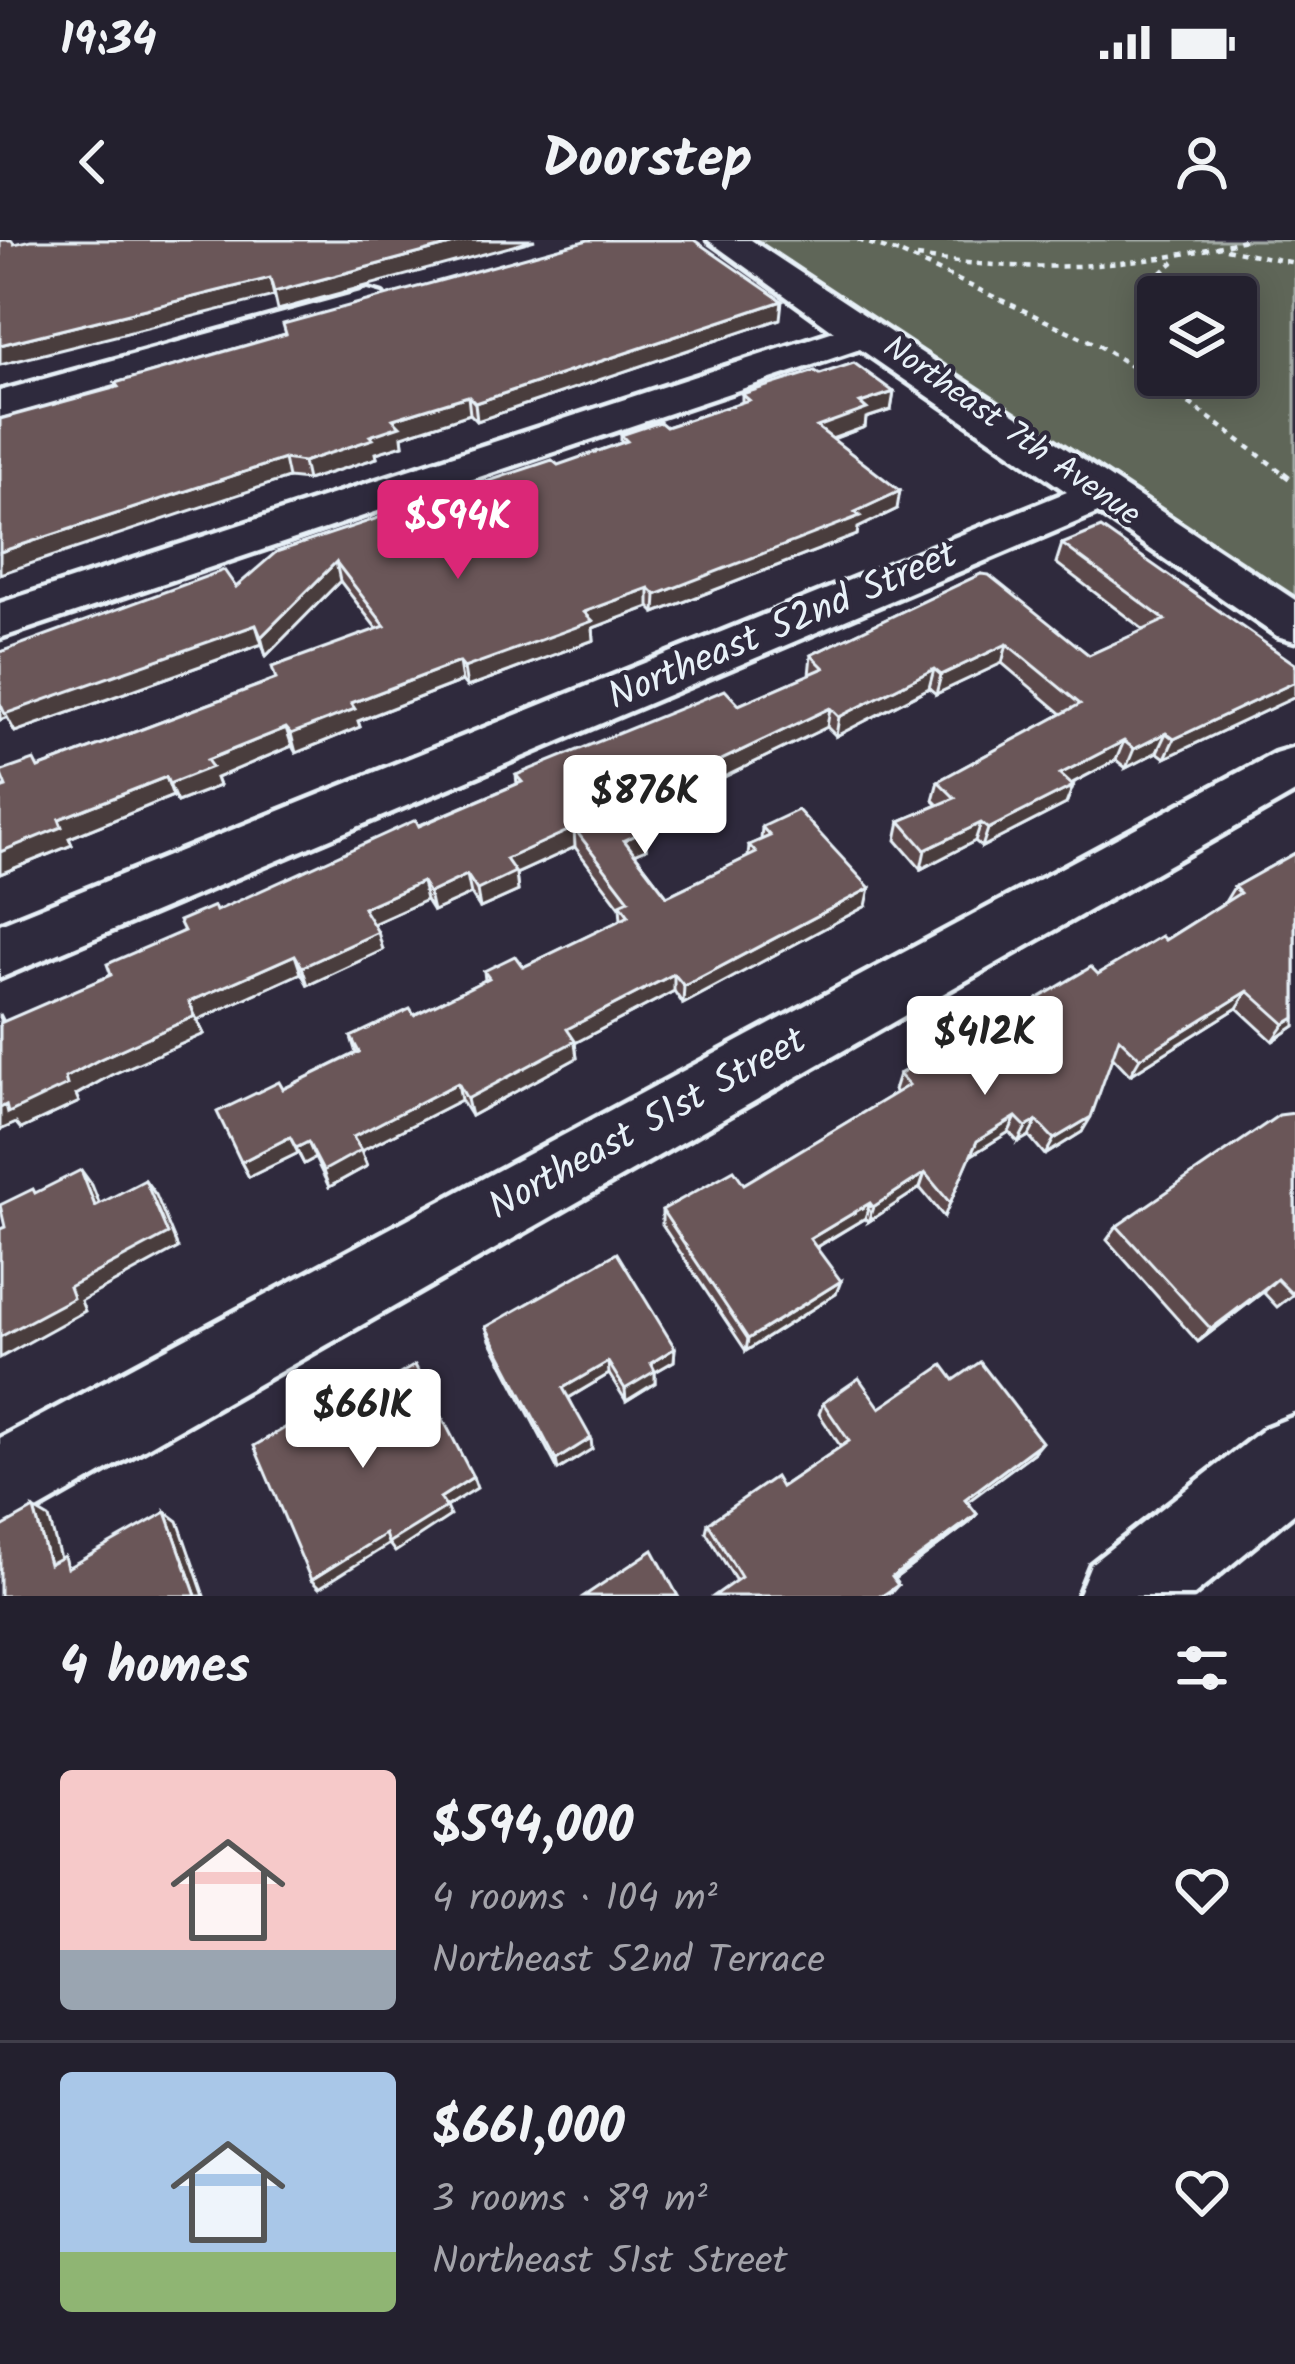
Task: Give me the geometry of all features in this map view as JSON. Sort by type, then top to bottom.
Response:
[{"type":"street","name":"Northeast 7th Avenue","points":[[726,240],[1295,624]]},
{"type":"street","points":[[0,404],[410,291]]},
{"type":"street","points":[[0,621],[867,333]]},
{"type":"street","name":"Northeast 52nd Street","points":[[0,952],[1100,495]]},
{"type":"street","name":"Northeast 51st Street","points":[[0,1484],[1295,767]]},
{"type":"street","points":[[1124,1596],[1295,1458]]},
{"type":"path","points":[[858,240],[902,254],[1080,335],[1137,370]]},
{"type":"path","points":[[902,254],[956,263],[1068,269],[1189,256],[1244,240]]},
{"type":"path","points":[[1219,248],[1295,263]]},
{"type":"path","points":[[1157,276],[1189,256]]},
{"type":"path","points":[[1179,396],[1295,482]]},
{"type":"green space","points":[[726,240],[1295,240],[1295,624]]},
{"type":"building","points":[[0,240],[14,244],[31,240],[469,240],[274,292],[270,278],[0,345]]},
{"type":"building","points":[[588,240],[694,240],[782,301],[475,403],[468,396],[393,419],[400,426],[303,462],[284,459],[0,552],[0,419],[286,334],[283,324]]},
{"type":"building","points":[[854,363],[894,392],[860,403],[867,409],[817,427],[900,491],[855,512],[860,516],[656,595],[649,588],[584,612],[593,621],[464,668],[459,662],[351,703],[355,709],[291,734],[286,728],[207,760],[212,767],[169,784],[166,777],[59,819],[62,827],[0,852],[0,789],[6,787],[0,772],[34,760],[38,768],[276,679],[272,667],[385,626],[336,562],[261,637],[256,625],[5,714],[0,703],[0,652],[224,570],[236,587],[276,552],[552,460],[558,465],[627,441],[621,435],[660,422],[666,427],[749,400],[742,394]]},
{"type":"building","points":[[1101,528],[1295,664],[1295,682],[1174,739],[1166,733],[1134,749],[1124,741],[1060,774],[1073,786],[988,829],[981,823],[925,850],[900,821],[955,798],[938,781],[1080,704],[1007,644],[941,675],[934,669],[839,717],[830,708],[640,799],[648,809],[634,816],[646,830],[624,840],[667,896],[756,853],[749,845],[770,836],[762,827],[798,810],[870,888],[684,986],[674,974],[567,1029],[575,1041],[467,1099],[458,1083],[353,1137],[361,1150],[323,1171],[308,1142],[296,1148],[290,1137],[241,1162],[217,1112],[279,1082],[283,1089],[359,1052],[351,1037],[410,1009],[414,1015],[489,978],[484,971],[515,956],[523,967],[629,916],[620,904],[629,900],[574,828],[506,859],[515,872],[477,890],[467,875],[429,893],[422,882],[363,908],[378,932],[302,967],[295,955],[189,1002],[195,1016],[100,1059],[65,1078],[67,1085],[8,1113],[6,1105],[0,1108],[0,1023],[111,975],[107,964],[184,931],[179,921],[214,906],[216,911],[416,820],[419,826],[522,782],[516,775],[725,690],[739,705],[824,668],[811,655],[981,574],[989,575],[1089,655],[1165,620],[1062,544]]},
{"type":"building","points":[[1295,853],[1295,1018],[1285,1024],[1248,991],[1140,1058],[1119,1038],[1091,1117],[1054,1139],[1037,1121],[1026,1127],[1016,1117],[977,1141],[950,1203],[925,1173],[873,1207],[870,1203],[810,1239],[841,1281],[748,1339],[662,1210],[734,1170],[744,1184],[909,1085],[899,1074],[977,1029],[1010,1065],[1037,999],[1091,967],[1098,974],[1161,936],[1165,940],[1240,893],[1234,887]]},
{"type":"building","points":[[1295,1113],[1295,1290],[1291,1293],[1277,1279],[1211,1329],[1117,1226],[1279,1115]]},
{"type":"building","points":[[81,1170],[95,1206],[145,1180],[168,1234],[69,1287],[73,1298],[0,1337],[0,1229],[5,1227],[0,1205]]},
{"type":"building","points":[[617,1253],[675,1348],[651,1363],[655,1371],[625,1389],[608,1362],[563,1388],[591,1438],[556,1460],[486,1327]]},
{"type":"building","points":[[980,1362],[1042,1442],[965,1499],[977,1514],[892,1577],[898,1585],[882,1596],[714,1596],[741,1577],[708,1523],[775,1477],[781,1487],[849,1441],[823,1403],[859,1378],[880,1408],[943,1365],[954,1380]]},
{"type":"building","points":[[415,1365],[473,1477],[440,1498],[446,1507],[388,1543],[385,1534],[311,1580],[254,1446],[316,1410],[320,1421]]},
{"type":"building","points":[[34,1509],[49,1564],[64,1556],[67,1568],[166,1512],[196,1596],[0,1596],[0,1528]]},
{"type":"building","points":[[653,1550],[678,1596],[584,1596]]}]
